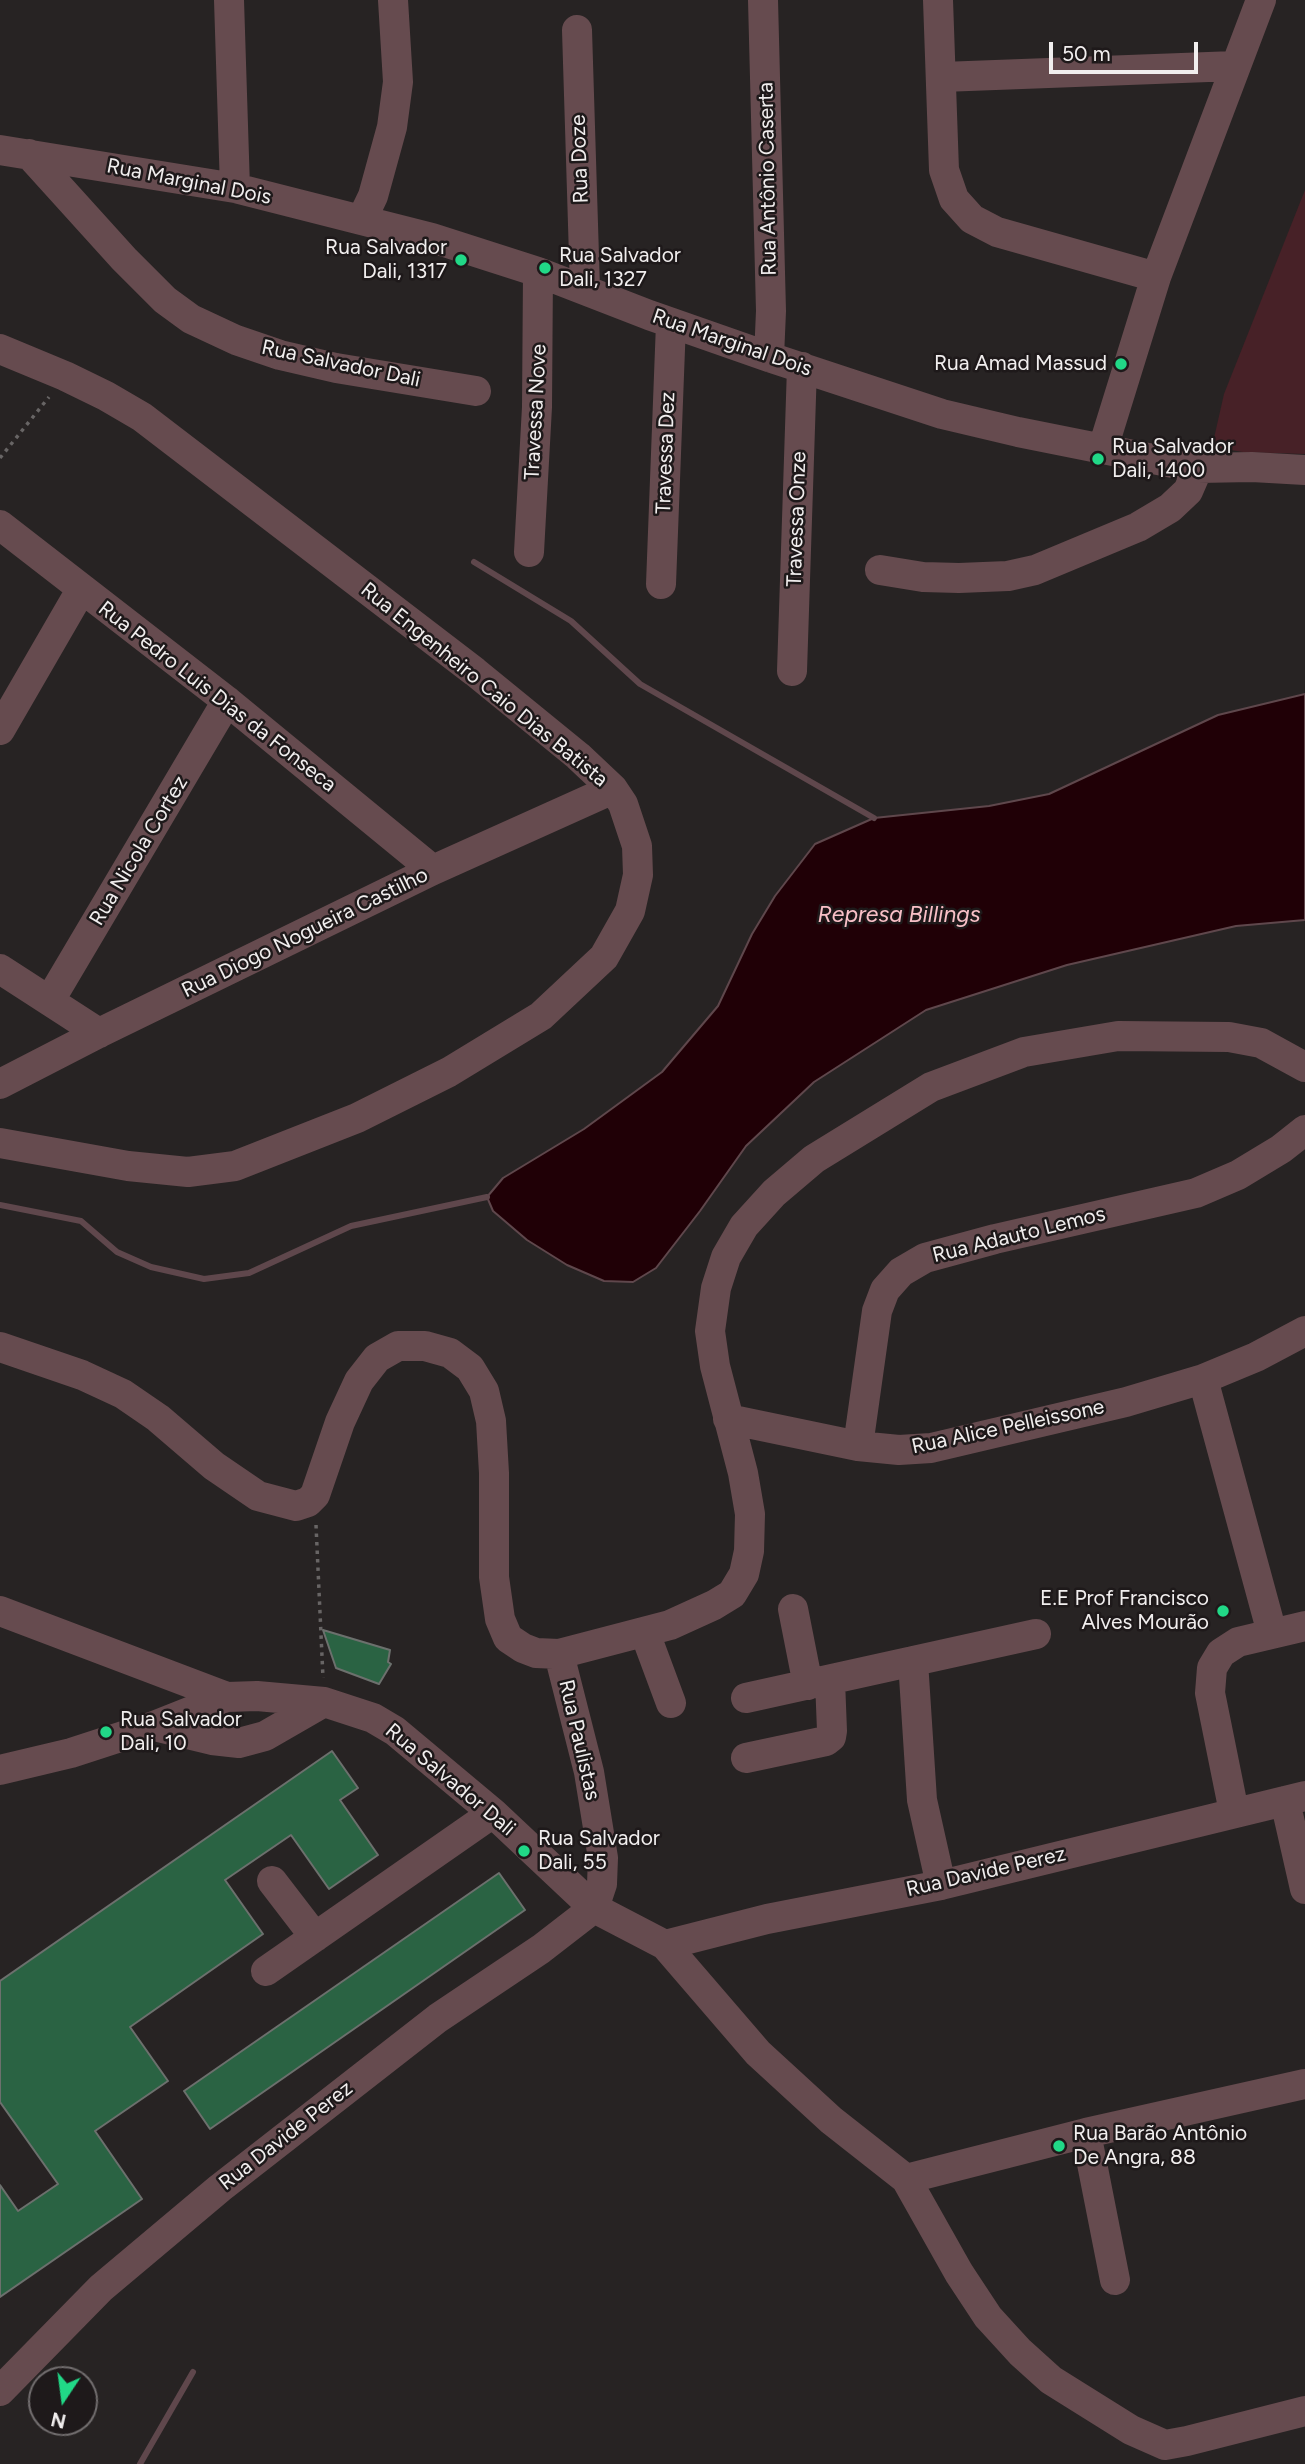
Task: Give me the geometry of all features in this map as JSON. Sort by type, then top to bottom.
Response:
[{"type":"street","points":[[227,0],[235,188]]},
{"type":"street","points":[[362,219],[373,196],[392,127],[398,82],[393,0]]},
{"type":"street","name":"Rua Antônio Caserta","points":[[763,0],[771,271],[769,357]]},
{"type":"street","points":[[938,0],[944,170],[954,199],[972,219],[997,232],[1156,277]]},
{"type":"street","points":[[1103,448],[1156,277],[1261,0]]},
{"type":"street","name":"Rua Doze","points":[[577,30],[585,289]]},
{"type":"street","points":[[942,77],[1235,66]]},
{"type":"street","name":"Rua Marginal Dois","points":[[14,152],[235,188],[432,238],[538,272],[769,357],[942,414],[1198,468],[1305,470]]},
{"type":"street","name":"Rua Salvador Dali","points":[[14,152],[165,300],[191,319],[236,340],[280,355],[336,368],[476,391]]},
{"type":"street","name":"Travessa Nove","points":[[529,552],[539,373],[538,272]]},
{"type":"street","name":"Travessa Dez","points":[[661,584],[671,323]]},
{"type":"street","name":"Rua Engenheiro Caio Dias Batista","points":[[0,349],[65,376],[142,417],[475,672],[578,756],[612,789],[623,804],[637,846],[638,875],[630,911],[604,957],[541,1016],[449,1072],[357,1118],[234,1166],[188,1172],[128,1166],[0,1143]]},
{"type":"street","name":"Travessa Onze","points":[[792,671],[802,368]]},
{"type":"street","points":[[880,570],[923,577],[959,578],[1008,576],[1035,570],[1138,527],[1170,508],[1188,491],[1198,468]]},
{"type":"street","name":"Rua Pedro Luis Dias da Fonseca","points":[[0,525],[227,701],[433,870]]},
{"type":"street","points":[[0,730],[81,590]]},
{"type":"street","name":"Rua Nicola Cortez","points":[[50,1000],[227,701]]},
{"type":"street","name":"Rua Diogo Nogueira Castilho","points":[[0,1084],[433,870],[612,789]]},
{"type":"street","points":[[0,969],[99,1033]]},
{"type":"street","points":[[0,1347],[57,1366],[123,1394],[158,1418],[214,1466],[258,1496],[296,1506],[308,1502],[315,1495],[340,1422],[359,1381],[377,1358],[398,1346],[425,1346],[450,1353],[470,1368],[484,1391],[491,1421],[494,1577],[500,1619],[508,1638],[523,1648],[536,1654],[559,1654],[670,1625],[732,1594],[744,1574],[750,1551],[750,1514],[743,1473],[715,1366],[710,1331],[716,1288],[726,1256],[744,1226],[774,1193],[814,1159],[931,1087],[1024,1052],[1118,1036],[1229,1037],[1261,1043],[1305,1067]]},
{"type":"street","name":"Rua Adauto Lemos","points":[[858,1446],[877,1311],[885,1290],[901,1272],[925,1258],[995,1239],[1196,1193],[1238,1175],[1281,1149],[1305,1130]]},
{"type":"street","points":[[1272,1633],[1203,1379],[1256,1357],[1305,1331]]},
{"type":"street","name":"Rua Alice Pelleissone","points":[[728,1419],[858,1446],[899,1450],[931,1448],[1126,1402],[1203,1379]]},
{"type":"street","points":[[746,1758],[826,1741],[831,1737],[819,1682],[793,1609]]},
{"type":"street","points":[[0,1611],[218,1700],[207,1726],[212,1740]]},
{"type":"street","points":[[1234,1812],[1210,1693],[1212,1668],[1220,1653],[1238,1642],[1305,1626]]},
{"type":"street","points":[[645,1633],[671,1703]]},
{"type":"street","points":[[746,1699],[1036,1634]]},
{"type":"street","name":"Rua Paulistas","points":[[559,1654],[589,1772],[603,1858],[602,1884],[594,1908]]},
{"type":"street","points":[[914,1661],[922,1800],[941,1885]]},
{"type":"street","points":[[257,1696],[269,1712],[270,1721],[265,1735]]},
{"type":"street","name":"Rua Salvador Dali","points":[[0,1770],[71,1753],[154,1726],[218,1700],[257,1696],[324,1702],[373,1718],[395,1731],[493,1812],[594,1908],[666,1945]]},
{"type":"street","points":[[154,1726],[212,1740],[239,1743],[265,1735],[324,1702]]},
{"type":"street","points":[[1295,1799],[1305,1889]]},
{"type":"street","name":"Rua Davide Perez","points":[[666,1945],[767,1919],[941,1885],[1295,1799]]},
{"type":"street","points":[[267,1972],[493,1812]]},
{"type":"street","points":[[272,1881],[315,1937]]},
{"type":"street","name":"Rua Davide Perez","points":[[0,2391],[101,2288],[220,2188],[438,2018],[541,1948],[594,1908]]},
{"type":"street","points":[[666,1945],[758,2053],[831,2120],[906,2179],[988,2317],[1020,2352],[1051,2380],[1131,2430],[1157,2443],[1174,2444],[1305,2411]]},
{"type":"street","points":[[906,2179],[1086,2133],[1305,2084]]},
{"type":"street","points":[[1086,2133],[1115,2280]]},
{"type":"path","points":[[0,458],[65,376]]},
{"type":"path","points":[[315,1495],[324,1702]]},
{"type":"shaded area","points":[[1305,190],[1305,454],[1243,452],[1212,447],[1224,394]]},
{"type":"water","name":"Represa Billings","points":[[1305,694],[1305,920],[1236,926],[1067,965],[926,1010],[814,1082],[746,1146],[656,1268],[633,1282],[604,1281],[567,1265],[527,1240],[493,1211],[487,1197],[503,1178],[584,1129],[662,1072],[718,1006],[752,934],[775,896],[815,844],[874,818],[989,806],[1049,794],[1218,715]]},
{"type":"building","points":[[323,1630],[390,1650],[388,1662],[391,1664],[379,1684],[336,1668]]},
{"type":"building","points":[[332,1751],[358,1788],[340,1800],[378,1855],[329,1889],[291,1835],[225,1880],[263,1934],[130,2027],[168,2081],[95,2131],[142,2199],[0,2297],[0,2185],[18,2211],[58,2184],[0,2102],[0,1981]]},
{"type":"building","points":[[499,1873],[525,1910],[210,2129],[184,2091]]},
{"type":"waterway","points":[[474,562],[571,621],[640,684],[874,818]]},
{"type":"waterway","points":[[0,1205],[81,1221],[117,1252],[151,1267],[204,1279],[249,1273],[351,1226],[487,1197]]},
{"type":"waterway","points":[[140,2464],[193,2372]]},
{"type":"place","name":"Rua Salvador Dali, 1317","points":[[461,260]]},
{"type":"place","name":"Rua Salvador Dali, 1327","points":[[545,268]]},
{"type":"place","name":"Rua Amad Massud","points":[[1121,364]]},
{"type":"place","name":"Rua Salvador Dali, 1400","points":[[1098,459]]},
{"type":"place","name":"E.E Prof Francisco Alves Mourão","points":[[1223,1611]]},
{"type":"place","name":"Rua Salvador Dali, 10","points":[[106,1732]]},
{"type":"place","name":"Rua Salvador Dali, 55","points":[[524,1851]]},
{"type":"place","name":"Rua Barão Antônio De Angra, 88","points":[[1059,2146]]}]
